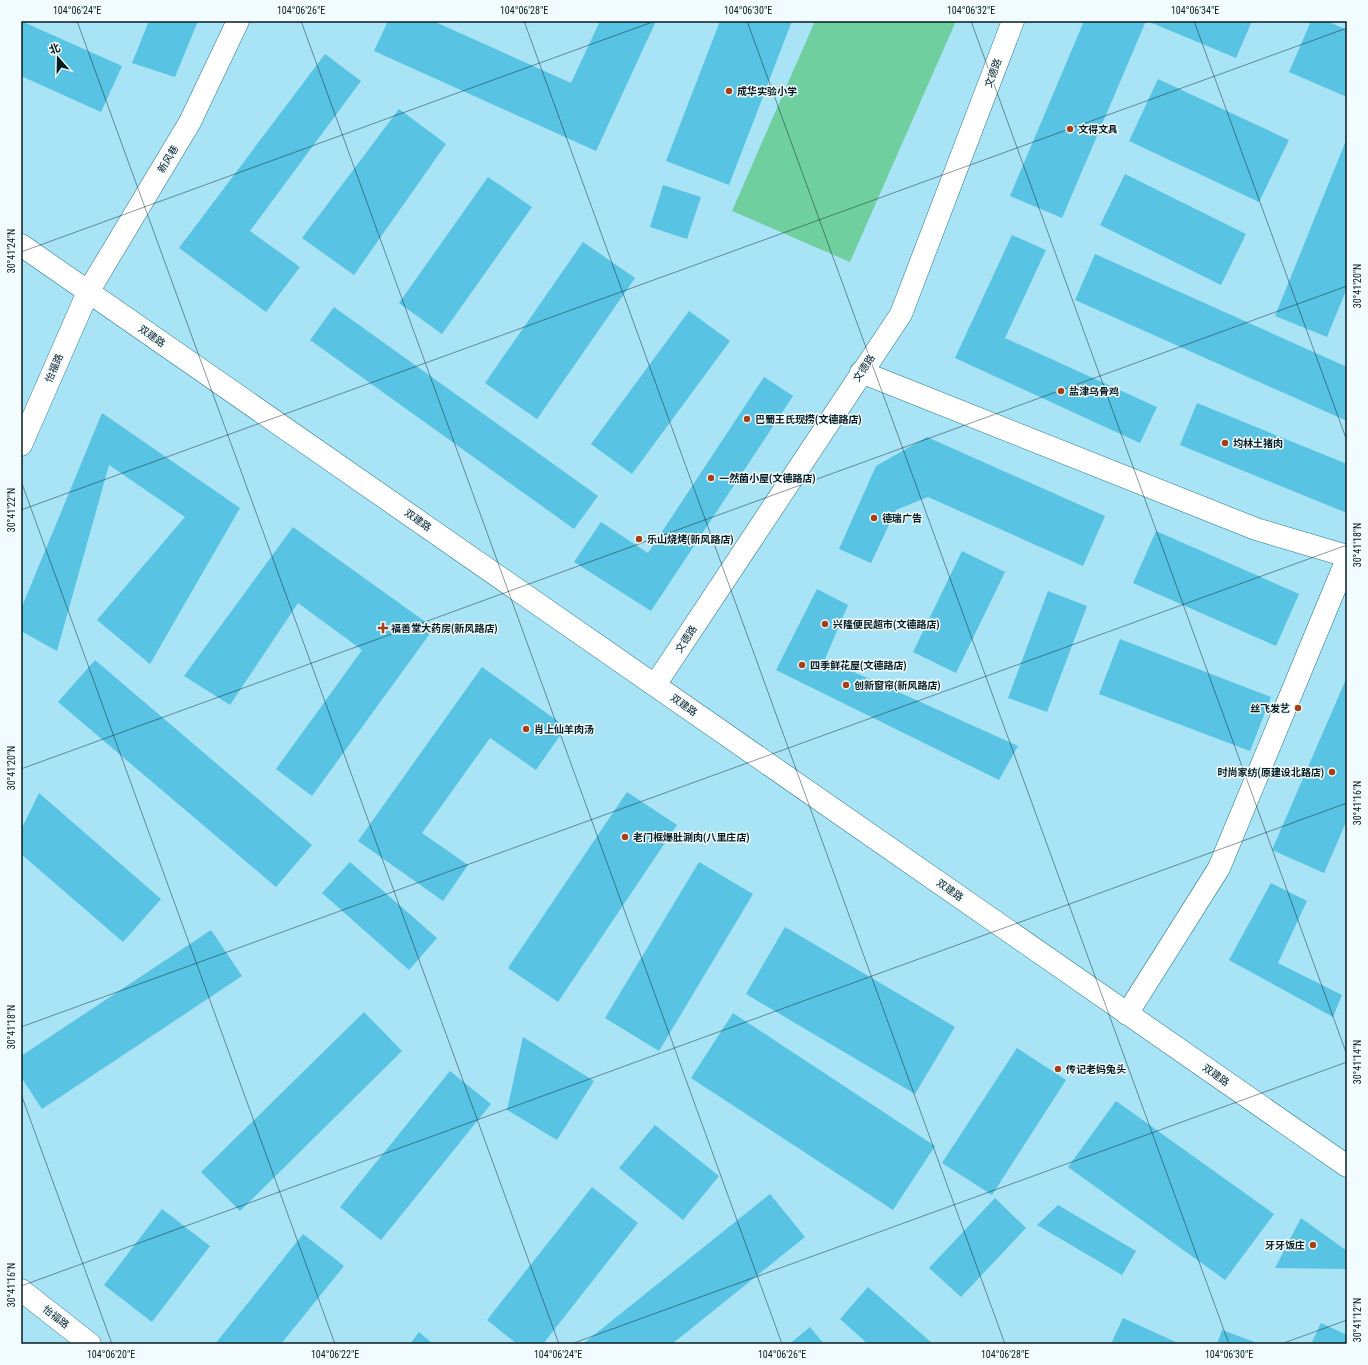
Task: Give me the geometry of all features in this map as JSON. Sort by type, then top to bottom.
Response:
[{"type":"street","name":"新风巷","points":[[88,292],[190,122],[238,21]]},
{"type":"street","name":"文德路","points":[[655,685],[901,314],[1013,21]]},
{"type":"street","name":"双建路","points":[[21,245],[1347,1166]]},
{"type":"street","name":"怡福路","points":[[21,445],[88,292]]},
{"type":"street","points":[[862,372],[1256,529],[1347,557],[1219,868],[1127,1014]]},
{"type":"street","name":"怡福路","points":[[21,1290],[90,1344]]},
{"type":"green space","points":[[815,21],[956,21],[850,262],[732,211]]},
{"type":"building","points":[[21,21],[122,66],[101,112],[21,76]]},
{"type":"building","points":[[149,21],[198,21],[175,77],[132,63]]},
{"type":"building","points":[[388,21],[433,21],[571,83],[600,21],[656,21],[596,151],[374,51]]},
{"type":"building","name":"成华实验小学","points":[[720,21],[792,21],[729,185],[666,161]]},
{"type":"building","points":[[1084,21],[1146,21],[1062,218],[1010,196]]},
{"type":"building","points":[[1147,21],[1252,21],[1236,58]]},
{"type":"building","points":[[1311,21],[1327,21],[1347,30],[1347,97],[1289,72]]},
{"type":"building","points":[[325,54],[361,81],[250,231],[300,267],[266,312],[179,248]]},
{"type":"building","points":[[1158,79],[1289,140],[1259,202],[1129,141]]},
{"type":"building","points":[[399,109],[446,144],[354,275],[302,238]]},
{"type":"building","points":[[1347,138],[1347,288],[1327,337],[1275,316]]},
{"type":"building","points":[[1125,174],[1246,234],[1221,285],[1100,225]]},
{"type":"building","points":[[488,177],[532,207],[442,334],[399,303]]},
{"type":"building","points":[[663,185],[701,197],[687,239],[650,227]]},
{"type":"building","points":[[1012,235],[1046,250],[1005,338],[1157,407],[1140,443],[955,358]]},
{"type":"building","points":[[583,242],[635,278],[537,419],[485,383]]},
{"type":"building","points":[[1095,254],[1347,367],[1347,421],[1075,300]]},
{"type":"building","points":[[334,307],[598,496],[574,529],[310,340]]},
{"type":"building","points":[[689,311],[730,341],[632,474],[591,444]]},
{"type":"building","points":[[764,377],[793,396],[651,611],[574,562],[601,522],[648,553]]},
{"type":"building","points":[[1197,403],[1347,464],[1347,513],[1180,445]]},
{"type":"building","points":[[102,413],[240,508],[150,664],[97,620],[185,517],[109,465],[57,651],[21,631],[21,609]]},
{"type":"building","points":[[927,437],[1105,516],[1083,566],[928,497],[896,510],[871,563],[839,549],[876,466]]},
{"type":"building","points":[[293,527],[434,628],[312,796],[276,769],[362,650],[298,603],[230,705],[184,676]]},
{"type":"building","points":[[1156,531],[1299,594],[1276,646],[1133,583]]},
{"type":"building","points":[[962,551],[1005,572],[956,673],[913,652]]},
{"type":"building","points":[[817,589],[848,605],[825,659],[1018,746],[999,780],[776,670]]},
{"type":"building","points":[[1048,591],[1087,606],[1047,712],[1008,698]]},
{"type":"building","points":[[1120,639],[1271,697],[1250,751],[1099,694]]},
{"type":"building","points":[[95,660],[312,845],[276,887],[58,702]]},
{"type":"building","points":[[482,667],[566,727],[536,770],[490,738],[422,833],[468,865],[443,901],[358,841]]},
{"type":"building","points":[[1347,677],[1347,820],[1324,873],[1272,850]]},
{"type":"building","points":[[627,792],[677,825],[558,1002],[508,968]]},
{"type":"building","points":[[39,793],[161,899],[123,942],[21,854],[21,830]]},
{"type":"building","points":[[350,862],[437,938],[409,970],[322,893]]},
{"type":"building","points":[[699,862],[753,894],[659,1051],[605,1018]]},
{"type":"building","points":[[1271,883],[1307,901],[1278,963],[1342,995],[1333,1017],[1229,960]]},
{"type":"building","points":[[785,927],[955,1027],[915,1094],[746,994]]},
{"type":"building","points":[[211,930],[242,976],[42,1109],[21,1077],[21,1056]]},
{"type":"building","points":[[364,1012],[402,1051],[240,1211],[201,1172]]},
{"type":"building","points":[[733,1013],[935,1146],[893,1210],[691,1078]]},
{"type":"building","points":[[523,1037],[594,1081],[557,1140],[507,1110]]},
{"type":"building","points":[[1017,1048],[1066,1080],[992,1195],[942,1163]]},
{"type":"building","points":[[450,1071],[491,1104],[381,1240],[340,1207]]},
{"type":"building","points":[[1116,1101],[1274,1214],[1225,1280],[1068,1167]]},
{"type":"building","points":[[655,1125],[719,1176],[683,1220],[619,1168]]},
{"type":"building","points":[[592,1187],[638,1223],[543,1344],[517,1344],[487,1320]]},
{"type":"building","points":[[770,1194],[805,1237],[672,1344],[584,1343]]},
{"type":"building","points":[[995,1198],[1026,1228],[961,1297],[929,1268]]},
{"type":"building","points":[[1058,1205],[1136,1251],[1122,1275],[1037,1225]]},
{"type":"building","points":[[162,1209],[210,1246],[152,1322],[104,1285]]},
{"type":"building","points":[[1301,1218],[1347,1251],[1347,1269],[1275,1268]]},
{"type":"building","points":[[303,1234],[344,1266],[281,1344],[215,1344]]},
{"type":"building","points":[[868,1287],[933,1344],[868,1344],[840,1319]]},
{"type":"building","points":[[1123,1318],[1180,1344],[1111,1344]]},
{"type":"building","points":[[1321,1323],[1347,1335],[1347,1344],[1311,1344]]},
{"type":"building","points":[[810,1327],[824,1344],[789,1344]]},
{"type":"building","points":[[1222,1330],[1260,1344],[1217,1344]]},
{"type":"building","points":[[419,1332],[433,1344],[410,1344]]},
{"type":"place","name":"成华实验小学","points":[[729,91]]},
{"type":"place","name":"文得文具","points":[[1070,129]]},
{"type":"place","name":"盐津乌骨鸡","points":[[1061,391]]},
{"type":"place","name":"巴蜀王氏现捞(文德路店)","points":[[747,419]]},
{"type":"place","name":"均林土猪肉","points":[[1225,443]]},
{"type":"place","name":"一然菌小屋(文德路店)","points":[[711,478]]},
{"type":"place","name":"德瑞广告","points":[[874,518]]},
{"type":"place","name":"乐山烧烤(新风路店)","points":[[639,539]]},
{"type":"place","name":"兴隆便民超市(文德路店)","points":[[825,624]]},
{"type":"place","name":"福善堂大药房(新风路店)","points":[[383,628]]},
{"type":"place","name":"四季鲜花屋(文德路店)","points":[[802,665]]},
{"type":"place","name":"创新窗帘(新风路店)","points":[[846,685]]},
{"type":"place","name":"丝飞发艺","points":[[1298,708]]},
{"type":"place","name":"肖上仙羊肉汤","points":[[526,729]]},
{"type":"place","name":"时尚家纺(原建设北路店)","points":[[1332,772]]},
{"type":"place","name":"老门框爆肚涮肉(八里庄店)","points":[[625,837]]},
{"type":"place","name":"传记老妈兔头","points":[[1058,1069]]},
{"type":"place","name":"牙牙饭庄","points":[[1313,1245]]}]
